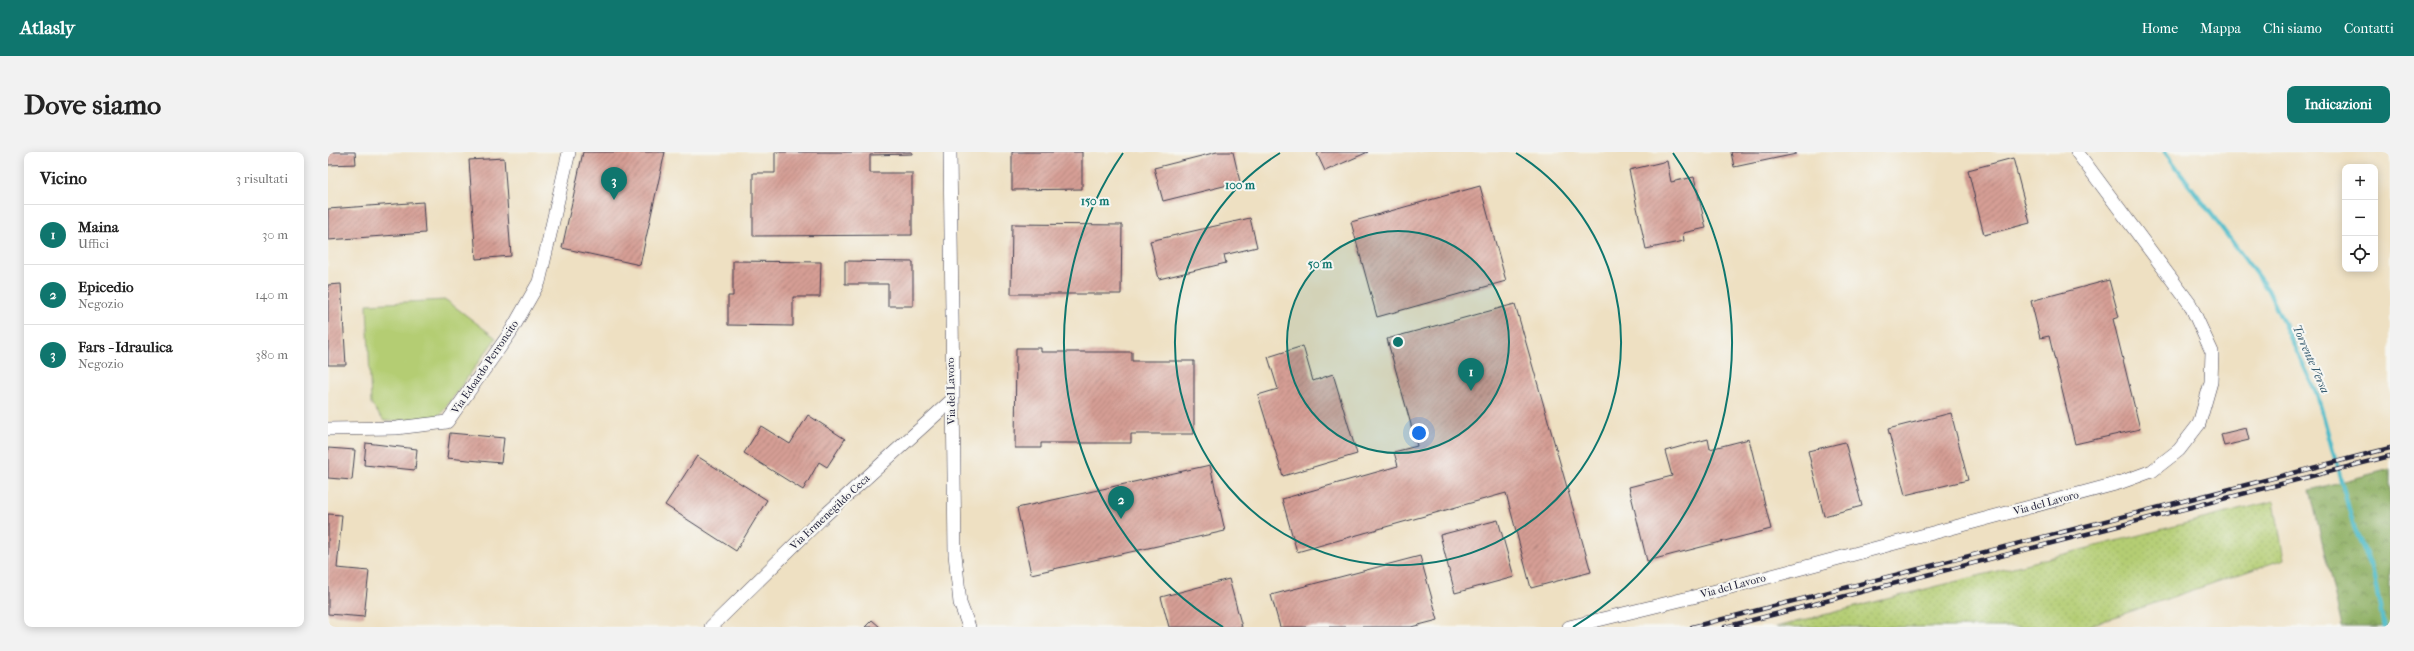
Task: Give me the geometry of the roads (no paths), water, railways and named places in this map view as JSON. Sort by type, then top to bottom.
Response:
[{"type":"street","name":"Via Edoardo Perroncito","points":[[328,429],[396,428],[447,422],[510,332],[539,282],[569,152]]},
{"type":"street","name":"Via del Lavoro","points":[[950,152],[954,554],[960,603],[969,627]]},
{"type":"street","name":"Via del Lavoro","points":[[1569,627],[1697,596],[2119,483],[2152,471],[2179,450],[2199,424],[2211,382],[2212,352],[2190,304],[2077,152]]},
{"type":"street","name":"Via Ermenegildo Ceca","points":[[711,627],[822,518],[952,400]]},
{"type":"waterway","name":"Torrente Versa","points":[[2165,152],[2268,290],[2317,394],[2354,527],[2372,568],[2384,627]]},
{"type":"railway","points":[[1692,627],[2390,448]]},
{"type":"railway","points":[[1725,627],[2390,456]]},
{"type":"place","name":"Fars - Idraulica","points":[[614,200]]},
{"type":"place","name":"Maina","points":[[1471,391]]},
{"type":"place","name":"Epicedio","points":[[1121,519]]}]
